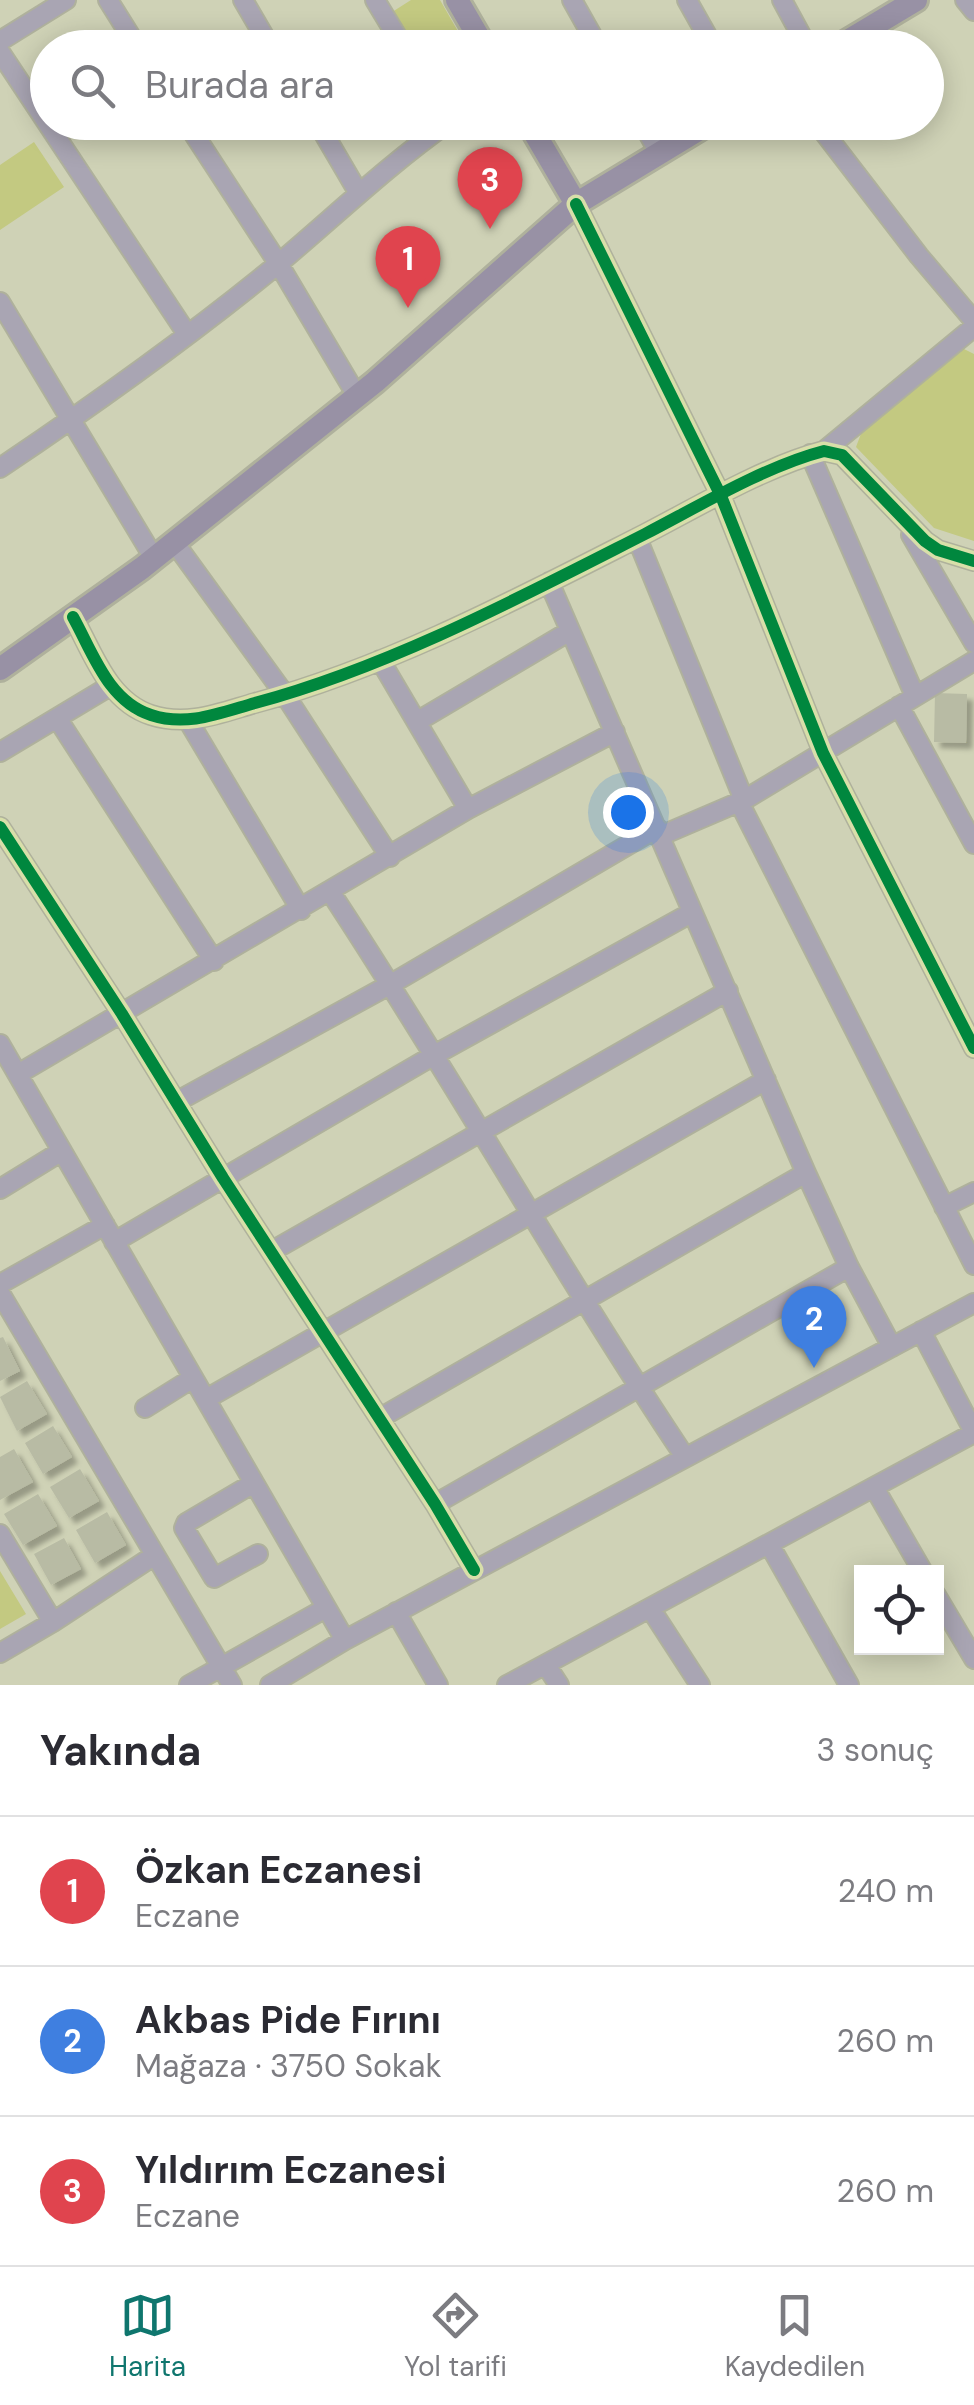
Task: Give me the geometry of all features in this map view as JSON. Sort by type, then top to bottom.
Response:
[{"type":"main road","points":[[457,0],[474,30]]},
{"type":"main road","points":[[857,30],[883,8],[916,0]]},
{"type":"main road","points":[[539,140],[576,204]]},
{"type":"main road","points":[[0,669],[154,558],[357,396],[576,204],[682,140]]},
{"type":"street","points":[[0,42],[66,0]]},
{"type":"street","points":[[108,0],[127,30]]},
{"type":"street","points":[[243,0],[261,30]]},
{"type":"street","points":[[375,0],[393,30]]},
{"type":"street","points":[[572,0],[589,30]]},
{"type":"street","points":[[688,0],[704,30]]},
{"type":"street","points":[[782,0],[798,30]]},
{"type":"street","points":[[965,0],[974,11]]},
{"type":"street","points":[[0,52],[30,97]]},
{"type":"street","points":[[58,140],[187,334]]},
{"type":"street","points":[[198,140],[278,263],[357,396]]},
{"type":"street","points":[[327,140],[358,192]]},
{"type":"street","points":[[0,468],[187,334],[426,140]]},
{"type":"street","points":[[652,140],[659,154]]},
{"type":"street","points":[[74,617],[110,686],[136,709],[188,722],[285,695],[380,660],[817,452],[974,324],[830,140]]},
{"type":"street","points":[[576,204],[721,496],[822,753],[974,1048]]},
{"type":"street","points":[[0,302],[154,558]]},
{"type":"street","points":[[817,452],[842,455],[903,521],[938,550],[974,560]]},
{"type":"street","points":[[817,452],[907,701],[974,844]]},
{"type":"street","points":[[903,521],[974,643]]},
{"type":"street","points":[[637,538],[742,801],[974,1265]]},
{"type":"street","points":[[174,542],[285,695],[390,857]]},
{"type":"street","points":[[548,582],[806,1173],[892,1347]]},
{"type":"street","points":[[418,721],[570,631]]},
{"type":"street","points":[[380,660],[468,810]]},
{"type":"street","points":[[176,1102],[659,832],[742,801],[974,661]]},
{"type":"street","points":[[0,752],[110,686]]},
{"type":"street","points":[[58,718],[214,960]]},
{"type":"street","points":[[188,722],[302,910]]},
{"type":"street","points":[[18,1074],[468,810],[614,732]]},
{"type":"street","points":[[0,827],[436,1504],[474,1570]]},
{"type":"street","points":[[331,893],[436,1054],[685,1458]]},
{"type":"street","points":[[0,1284],[223,1178],[436,1054],[691,914]]},
{"type":"street","points":[[272,1251],[728,992]]},
{"type":"street","points":[[2,1050],[345,1640]]},
{"type":"street","points":[[206,1399],[766,1080]]},
{"type":"street","points":[[0,1188],[62,1152]]},
{"type":"street","points":[[380,1418],[806,1173]]},
{"type":"street","points":[[944,1208],[974,1192]]},
{"type":"street","points":[[436,1504],[850,1267]]},
{"type":"street","points":[[0,1292],[232,1685]]},
{"type":"street","points":[[270,1685],[396,1612],[974,1303]]},
{"type":"street","points":[[507,1685],[974,1433],[922,1331]]},
{"type":"street","points":[[146,1408],[193,1378]]},
{"type":"street","points":[[254,1483],[184,1528],[214,1578],[258,1554]]},
{"type":"street","points":[[874,1490],[919,1565]]},
{"type":"street","points":[[0,1534],[54,1622]]},
{"type":"street","points":[[769,1544],[849,1685]]},
{"type":"street","points":[[0,1653],[155,1555]]},
{"type":"street","points":[[189,1685],[326,1608]]},
{"type":"street","points":[[650,1608],[700,1685]]},
{"type":"street","points":[[944,1608],[974,1659]]},
{"type":"street","points":[[396,1612],[438,1685]]},
{"type":"street","points":[[546,1666],[559,1685]]},
{"type":"green space","points":[[411,0],[440,0],[457,30],[399,30],[389,14]]},
{"type":"green space","points":[[34,142],[64,187],[0,230],[0,165]]},
{"type":"green space","points":[[962,348],[974,354],[974,541],[934,528],[856,447],[862,431]]},
{"type":"green space","points":[[0,1571],[26,1614],[0,1629]]},
{"type":"building","points":[[935,693],[967,694],[966,743],[934,742]]},
{"type":"building","points":[[3,1337],[20,1371],[0,1381],[0,1338]]},
{"type":"building","points":[[27,1381],[47,1414],[17,1431],[0,1397]]},
{"type":"building","points":[[53,1426],[72,1457],[43,1474],[25,1443]]},
{"type":"building","points":[[14,1449],[33,1482],[0,1500],[0,1457]]},
{"type":"building","points":[[80,1469],[99,1501],[69,1518],[50,1487]]},
{"type":"building","points":[[38,1494],[57,1526],[23,1545],[4,1514]]},
{"type":"building","points":[[107,1512],[126,1545],[95,1563],[76,1530]]},
{"type":"building","points":[[64,1538],[81,1569],[51,1585],[34,1554]]},
{"type":"cycle path","points":[[576,204],[721,496],[823,753],[974,1048]]},
{"type":"cycle path","points":[[73,617],[103,674],[123,699],[164,718],[203,717],[305,688],[405,650],[551,582],[756,476],[824,451],[842,455],[925,541],[938,550],[974,561]]},
{"type":"cycle path","points":[[0,827],[474,1570]]},
{"type":"place","name":"Yıldırım Eczanesi","points":[[490,229]]},
{"type":"place","name":"Özkan Eczanesi","points":[[408,308]]},
{"type":"place","name":"Akbas Pide Fırını","points":[[814,1368]]}]
